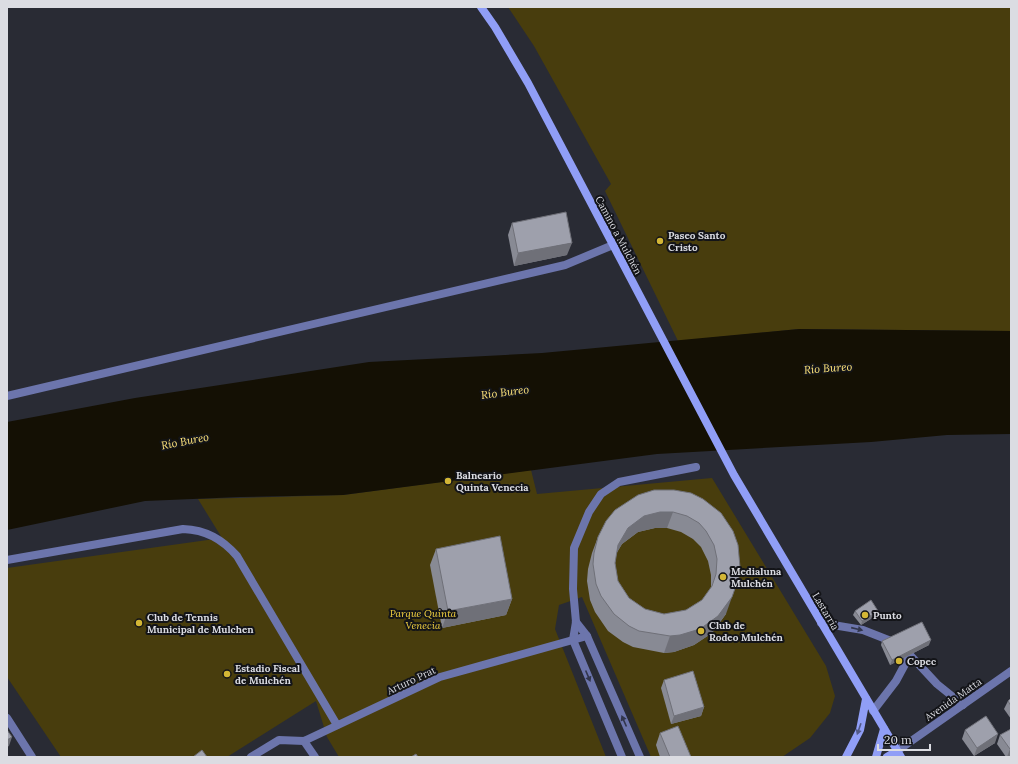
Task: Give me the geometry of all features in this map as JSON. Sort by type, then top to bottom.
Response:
[{"type":"main road","name":"Camino a Mulchén","points":[[481,7],[495,27],[528,83],[734,475]]},
{"type":"main road","name":"Lastarria","points":[[734,475],[899,754]]},
{"type":"main road","points":[[846,757],[860,730],[866,699]]},
{"type":"main road","points":[[876,757],[884,729]]},
{"type":"main road","name":"Avenida Matta","points":[[887,757],[899,754]]},
{"type":"street","points":[[7,396],[565,264],[613,245]]},
{"type":"street","points":[[622,757],[573,640],[576,622],[573,588],[574,548],[589,512],[601,494],[619,482],[696,467]]},
{"type":"street","points":[[7,560],[183,529],[195,530],[215,537],[224,542],[237,556],[337,726]]},
{"type":"street","points":[[576,622],[587,636],[640,757]]},
{"type":"street","points":[[821,623],[863,630],[891,641]]},
{"type":"street","name":"Arturo Prat","points":[[254,756],[279,740],[304,741],[440,677],[587,636]]},
{"type":"street","points":[[873,711],[896,681],[910,656],[937,684],[963,705]]},
{"type":"street","name":"Avenida Matta","points":[[899,754],[963,705],[1011,671]]},
{"type":"street","points":[[7,718],[32,757]]},
{"type":"street","points":[[304,741],[315,757]]},
{"type":"green space","points":[[508,7],[1011,7],[1011,331],[799,329],[678,341],[605,191],[611,184],[534,46]]},
{"type":"green space","name":"Parque Quinta Venecia","points":[[531,470],[537,494],[712,478],[826,666],[835,696],[830,713],[810,738],[782,757],[651,757],[582,597],[559,605],[555,629],[606,757],[339,757],[327,737],[316,701],[227,757],[61,757],[7,677],[7,568],[222,538],[198,499],[343,495]]},
{"type":"water","name":"Río Bureo","points":[[799,329],[1011,331],[1011,434],[947,435],[871,442],[657,454],[343,495],[145,501],[7,530],[7,422],[135,398],[369,362],[542,353]]},
{"type":"building","points":[[566,212],[572,243],[518,253],[512,223]]},
{"type":"building","points":[[654,490],[674,490],[691,493],[703,499],[721,513],[733,531],[738,545],[740,567],[739,577],[732,597],[718,616],[700,629],[680,635],[670,636],[639,631],[629,626],[614,614],[601,596],[596,584],[593,564],[598,537],[606,521],[615,510],[638,495]],"holes":[[[660,512],[673,512],[687,516],[699,523],[706,531],[714,545],[717,559],[716,574],[712,586],[702,600],[686,610],[664,614],[645,609],[629,598],[618,581],[615,563],[618,545],[628,528],[644,516]]]},
{"type":"building","points":[[500,536],[512,599],[448,611],[436,549]]},
{"type":"building","name":"Punto","points":[[871,600],[878,611],[862,621],[855,611]]},
{"type":"building","points":[[922,622],[931,640],[892,660],[882,641]]},
{"type":"building","points":[[693,671],[704,707],[674,716],[664,680]]},
{"type":"building","points":[[1011,698],[1011,706],[1008,701]]},
{"type":"building","points":[[986,716],[998,734],[977,748],[965,730]]},
{"type":"building","points":[[678,726],[691,757],[670,757],[660,733]]},
{"type":"building","points":[[1011,729],[1011,749],[1010,749],[1000,735]]},
{"type":"building","points":[[7,730],[12,737],[7,740]]},
{"type":"building","points":[[202,750],[207,757],[193,757]]},
{"type":"building","points":[[416,754],[418,757],[411,757]]},
{"type":"place","name":"Paseo Santo Cristo","points":[[660,241]]},
{"type":"place","name":"Balneario Quinta Venecia","points":[[448,481]]},
{"type":"place","name":"Medialuna Mulchén","points":[[723,577]]},
{"type":"place","name":"Punto","points":[[865,615]]},
{"type":"place","name":"Club de Tennis Municipal de Mulchen","points":[[139,623]]},
{"type":"place","name":"Club de Rodeo Mulchén","points":[[701,631]]},
{"type":"place","name":"Copec","points":[[899,661]]},
{"type":"place","name":"Estadio Fiscal de Mulchén","points":[[227,674]]}]
